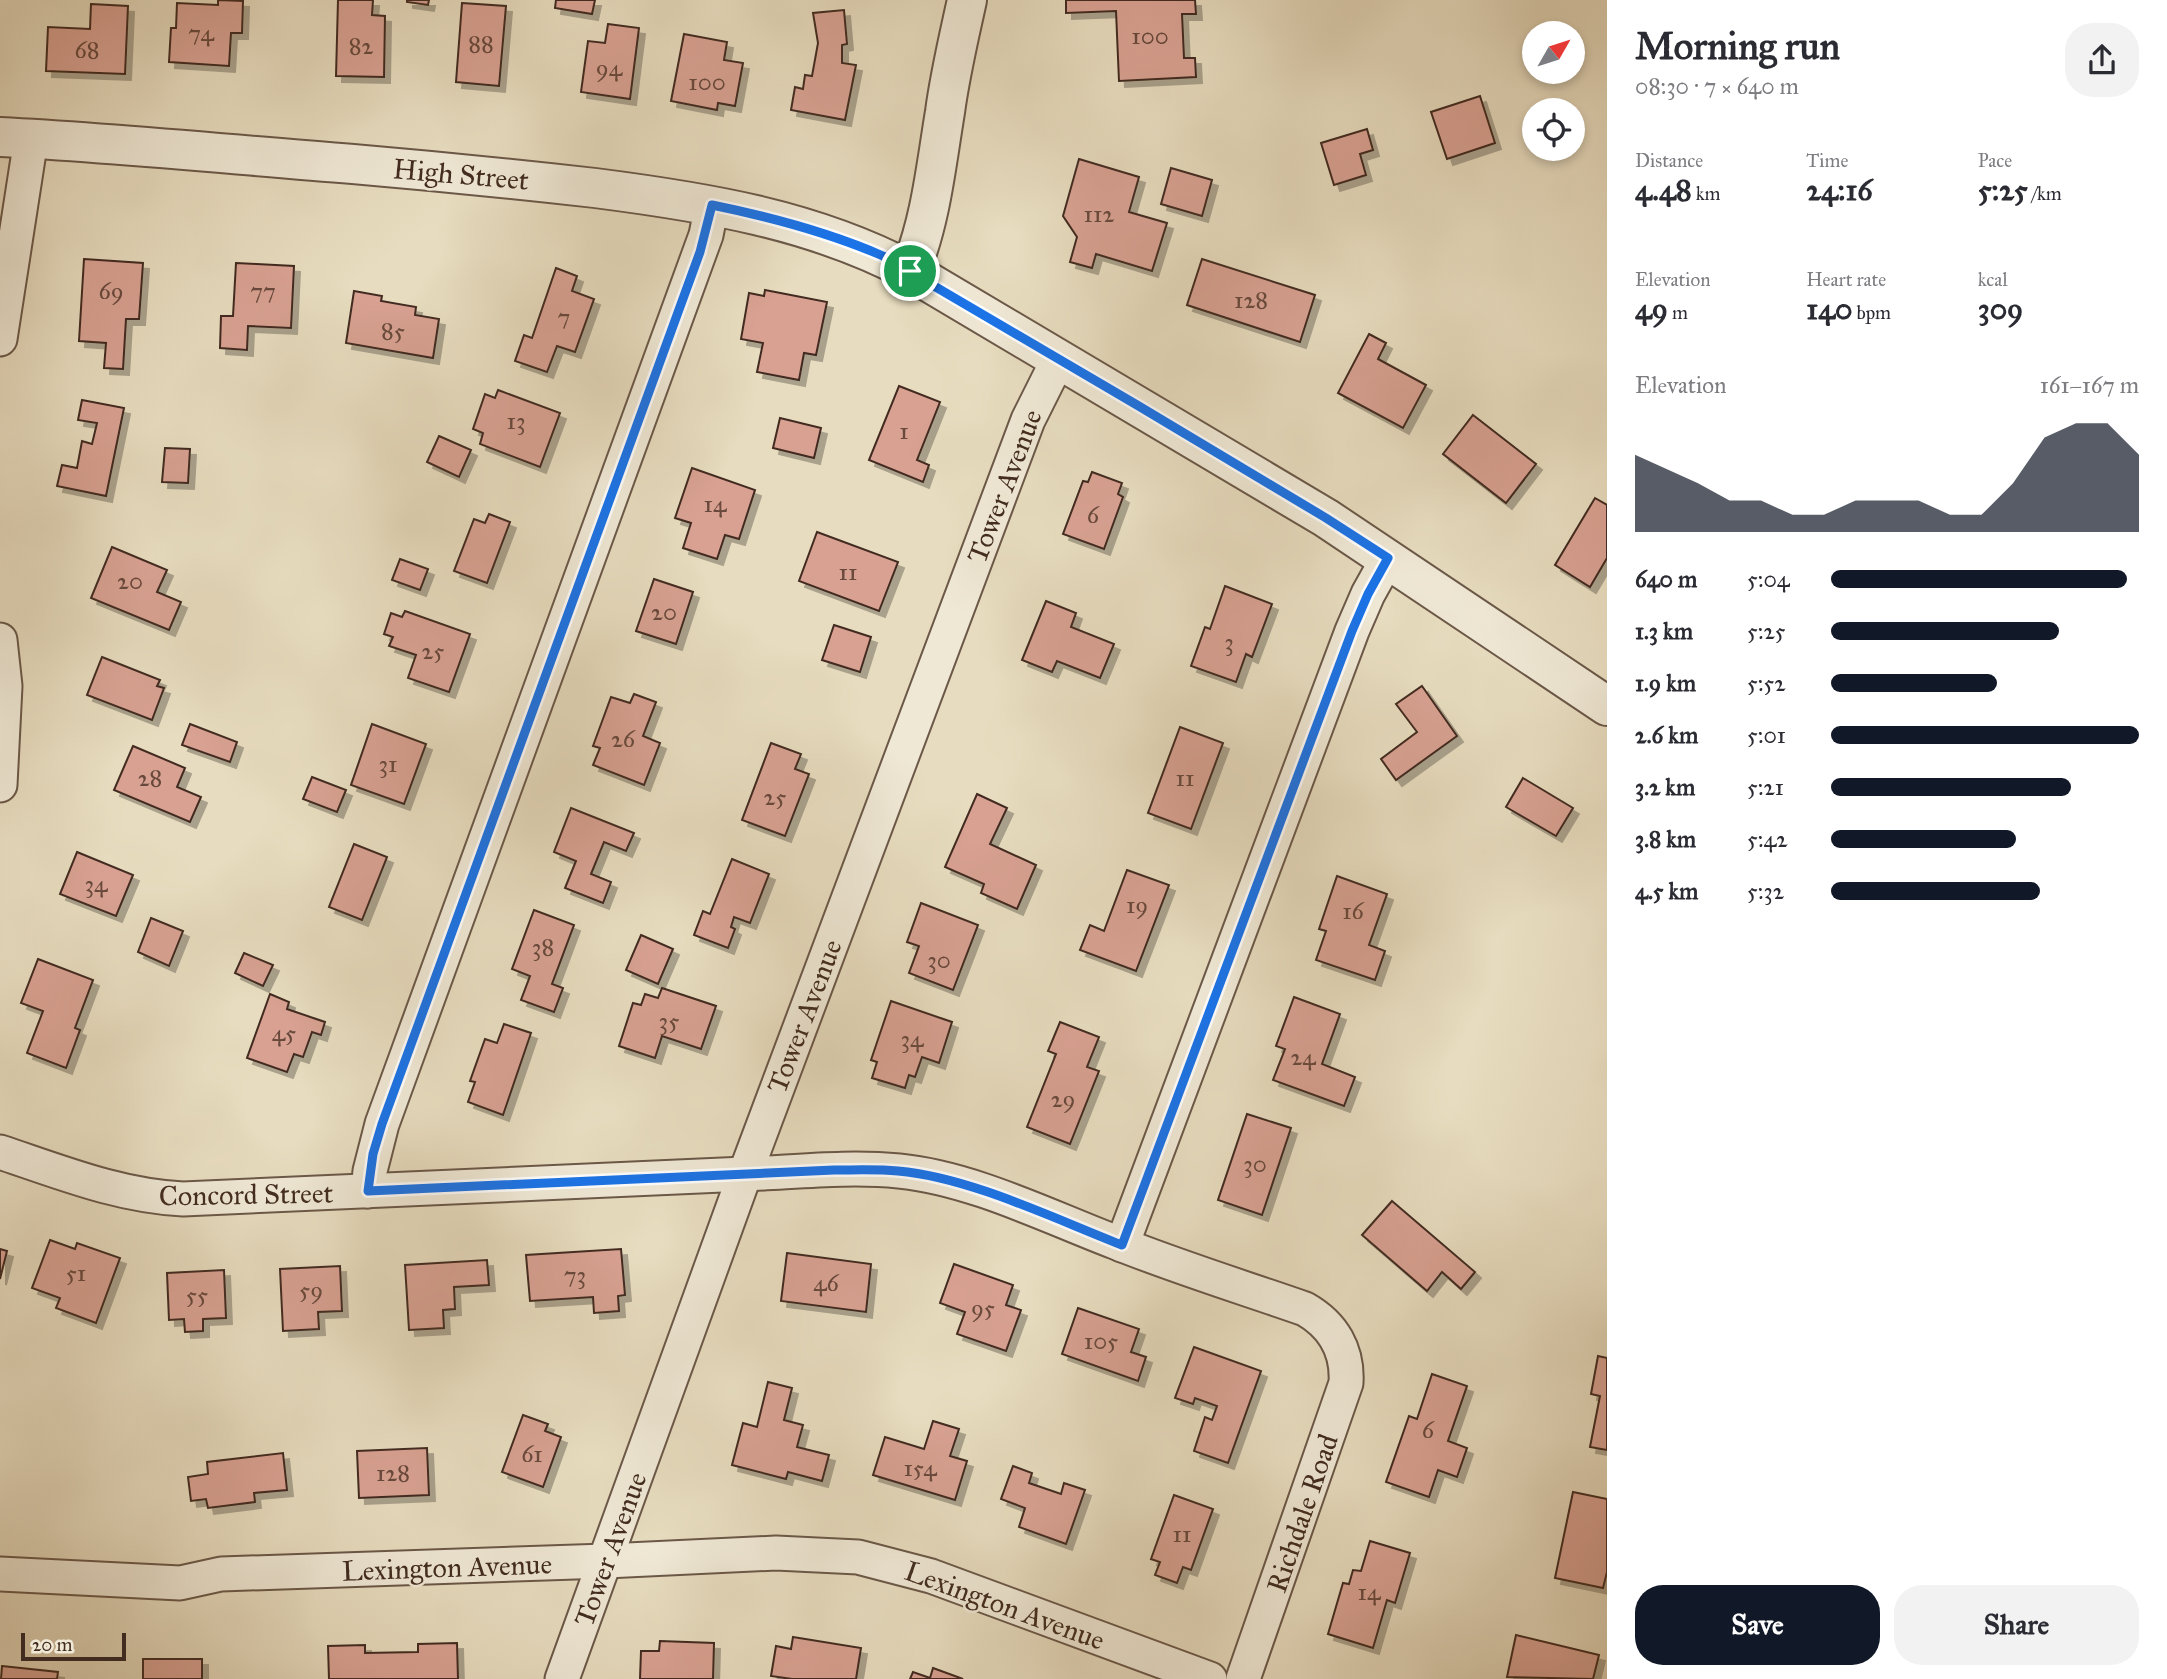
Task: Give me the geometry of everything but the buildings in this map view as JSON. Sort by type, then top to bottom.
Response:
[{"type":"street","points":[[910,271],[923,239],[931,206],[947,94],[967,0]]},
{"type":"street","points":[[0,339],[16,138]]},
{"type":"street","name":"High Street","points":[[16,138],[485,175],[712,205],[789,222],[854,244],[910,271],[1326,518],[1607,706]]},
{"type":"street","points":[[368,1191],[380,1131],[703,244],[712,205]]},
{"type":"street","name":"Tower Avenue","points":[[562,1679],[745,1174],[1028,420],[1059,358]]},
{"type":"street","points":[[1122,1245],[1352,631],[1388,558]]},
{"type":"street","points":[[0,640],[5,685],[0,785]]},
{"type":"street","name":"Concord Street","points":[[0,1152],[120,1191],[183,1199],[745,1174],[899,1171],[929,1176],[988,1193],[1122,1245],[1305,1309],[1325,1324],[1340,1344]]},
{"type":"street","name":"Richdale Road","points":[[1243,1679],[1342,1398],[1347,1370],[1340,1344]]},
{"type":"street","name":"Lexington Avenue","points":[[0,1574],[180,1583],[221,1574],[776,1553],[858,1557],[931,1576],[1210,1679]]},
{"type":"route","points":[[712,205],[789,222],[820,232],[883,256],[910,271],[1293,498],[1388,558],[1352,631],[1122,1245],[988,1193],[929,1176],[899,1171],[834,1170],[368,1191],[377,1138],[700,252],[712,205]]}]
